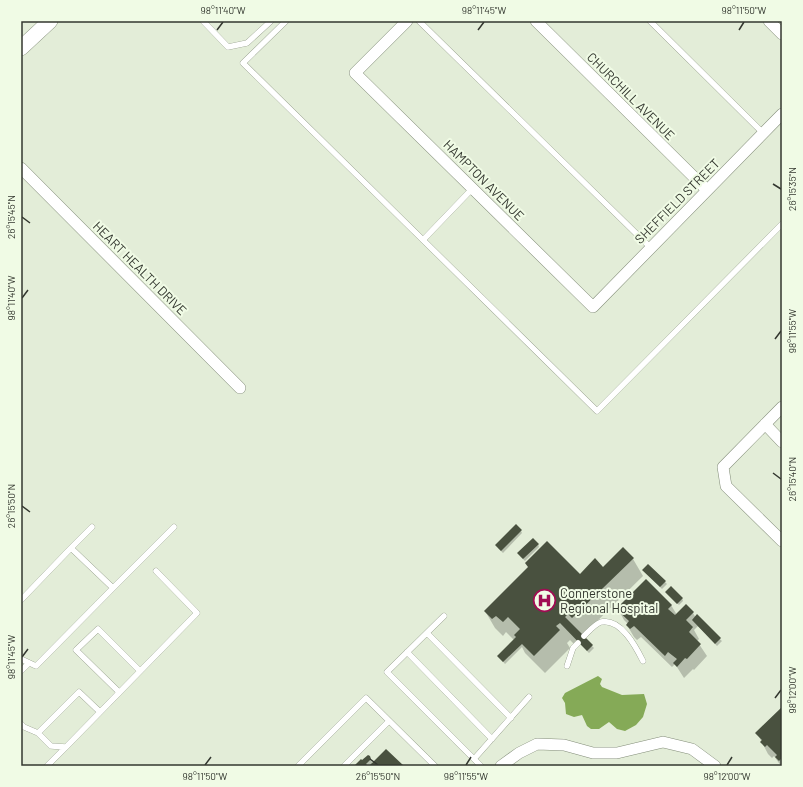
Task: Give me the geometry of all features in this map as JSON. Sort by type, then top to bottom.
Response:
[{"type":"main road","points":[[21,48],[50,21]]},
{"type":"street","name":"HAMPTON AVENUE","points":[[407,21],[355,73],[593,308]]},
{"type":"street","name":"CHURCHILL AVENUE","points":[[536,21],[707,190]]},
{"type":"street","points":[[769,21],[782,34]]},
{"type":"street","name":"SHEFFIELD STREET","points":[[593,308],[650,247],[782,114]]},
{"type":"street","name":"HEART HEALTH DRIVE","points":[[21,168],[240,388]]},
{"type":"street","points":[[782,407],[723,467],[726,486],[782,541]]},
{"type":"street","points":[[764,424],[782,442]]},
{"type":"street","points":[[501,766],[519,753],[537,744],[564,745],[593,754],[617,753],[663,742],[692,749],[715,766]]},
{"type":"lane","points":[[203,21],[228,47],[247,43],[271,21]]},
{"type":"lane","points":[[286,21],[243,63],[597,411],[782,224]]},
{"type":"lane","points":[[419,21],[650,247]]},
{"type":"lane","points":[[650,21],[764,133]]},
{"type":"lane","points":[[423,240],[472,188]]},
{"type":"lane","points":[[21,600],[92,527]]},
{"type":"lane","points":[[21,659],[36,666],[174,527]]},
{"type":"lane","points":[[71,548],[114,588]]},
{"type":"lane","points":[[47,766],[197,613],[156,571]]},
{"type":"lane","points":[[444,616],[387,672],[481,766]]},
{"type":"lane","points":[[584,636],[593,627],[601,622],[612,623],[623,631],[634,644],[643,661]]},
{"type":"lane","points":[[119,692],[76,650],[98,629],[140,671]]},
{"type":"lane","points":[[427,633],[511,718]]},
{"type":"lane","points":[[567,666],[573,648],[578,642]]},
{"type":"lane","points":[[407,652],[492,739]]},
{"type":"lane","points":[[21,671],[29,663]]},
{"type":"lane","points":[[38,733],[79,692],[100,712]]},
{"type":"lane","points":[[474,759],[530,697]]},
{"type":"lane","points":[[298,766],[366,698],[435,766]]},
{"type":"lane","points":[[344,766],[389,721]]},
{"type":"lane","points":[[21,724],[24,727],[38,733],[51,746],[66,747]]},
{"type":"shaded area","points":[[598,676],[602,679],[600,684],[602,687],[622,695],[644,694],[647,704],[643,717],[636,725],[625,731],[617,729],[609,722],[599,729],[591,729],[587,726],[582,715],[574,717],[566,714],[565,703],[562,698],[565,693]]},
{"type":"building","points":[[516,524],[522,530],[501,551],[495,545]]},
{"type":"building","points":[[533,538],[539,544],[523,559],[517,553]]},
{"type":"building","points":[[547,541],[580,574],[595,558],[603,567],[623,547],[634,558],[572,618],[568,614],[565,617],[593,645],[587,651],[560,623],[556,626],[560,630],[534,656],[522,644],[503,662],[497,656],[516,637],[514,635],[520,629],[508,617],[503,622],[496,616],[492,619],[484,611],[528,567],[525,563]]},
{"type":"building","points":[[648,564],[666,581],[660,587],[642,570]]},
{"type":"building","points":[[646,579],[672,605],[668,609],[675,615],[686,604],[694,612],[686,620],[693,627],[689,632],[701,644],[677,667],[673,663],[677,659],[668,652],[665,656],[634,626],[630,629],[626,625],[629,621],[616,609]]},
{"type":"building","points":[[671,586],[683,598],[677,604],[665,592]]},
{"type":"building","points":[[697,614],[721,638],[715,644],[692,620]]},
{"type":"building","points":[[782,707],[782,760],[781,759],[779,761],[775,757],[777,755],[767,745],[765,747],[760,742],[762,740],[755,733]]},
{"type":"building","points":[[386,749],[404,766],[369,766]]},
{"type":"building","points":[[368,755],[371,759],[366,764],[368,766],[354,766],[361,759],[362,760]]},
{"type":"place","name":"Connerstone Regional Hospital","points":[[545,600]]}]
